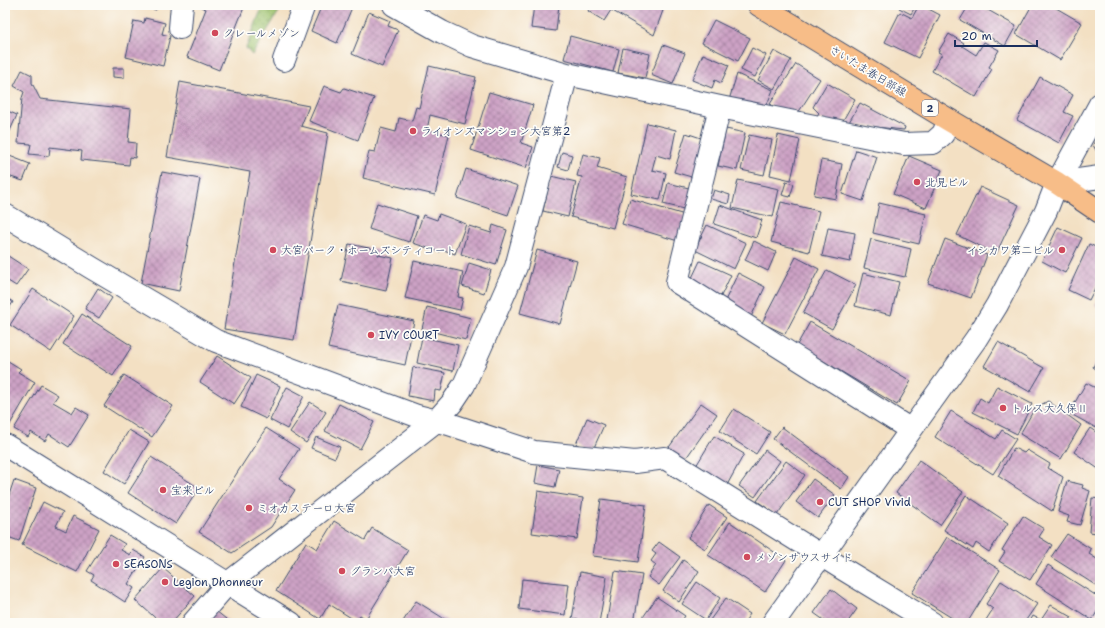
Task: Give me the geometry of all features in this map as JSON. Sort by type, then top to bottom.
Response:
[{"type":"main road","name":"さいたま春日部線","points":[[759,5],[949,120],[1057,183],[1100,212]]},
{"type":"street","points":[[180,28],[182,5]]},
{"type":"street","points":[[284,60],[304,5]]},
{"type":"street","points":[[394,5],[442,32],[472,46],[567,74],[720,107],[904,144],[933,143],[942,134],[949,120]]},
{"type":"street","points":[[193,623],[228,584],[436,421],[452,403],[464,385],[516,267],[567,74]]},
{"type":"street","points":[[773,623],[976,339],[997,305],[1046,211],[1057,183],[1100,104]]},
{"type":"street","points":[[720,107],[677,282],[911,430]]},
{"type":"street","points":[[1057,183],[1100,177]]},
{"type":"street","points":[[5,215],[216,341],[417,416],[449,424],[534,452],[635,462],[666,458],[932,623]]},
{"type":"street","points":[[5,445],[291,623]]},
{"type":"green space","points":[[263,5],[283,5],[252,55],[246,48]]},
{"type":"building","points":[[139,5],[157,5],[156,10]]},
{"type":"building","name":"クレールメゾン","points":[[202,5],[245,5],[219,70],[187,57],[206,9],[201,7]]},
{"type":"building","points":[[322,5],[329,8],[330,5],[353,5],[337,43],[311,31]]},
{"type":"building","points":[[534,5],[559,5],[556,31],[531,28]]},
{"type":"building","points":[[591,5],[665,5],[654,35],[611,10],[604,21],[588,11]]},
{"type":"building","points":[[901,5],[916,5],[911,14],[899,8]]},
{"type":"building","points":[[919,5],[940,15],[918,58],[885,42],[900,12],[912,18]]},
{"type":"building","points":[[969,5],[979,5],[1016,26],[1005,46],[960,20]]},
{"type":"building","points":[[1032,5],[1051,5],[1082,23],[1060,60],[1016,34]]},
{"type":"building","points":[[369,12],[390,21],[388,26],[398,30],[382,67],[352,54]]},
{"type":"building","points":[[145,18],[165,23],[162,34],[170,36],[163,66],[126,57],[134,21],[144,23]]},
{"type":"building","points":[[714,20],[750,38],[738,61],[702,43]]},
{"type":"building","points":[[949,34],[964,43],[962,46],[976,55],[984,42],[999,50],[989,67],[992,69],[976,97],[932,71],[942,54],[938,52]]},
{"type":"building","points":[[570,36],[619,49],[613,72],[564,59]]},
{"type":"building","points":[[663,45],[685,53],[673,84],[651,75]]},
{"type":"building","points":[[623,48],[650,54],[645,78],[618,73]]},
{"type":"building","points":[[752,48],[766,55],[755,77],[741,70]]},
{"type":"building","points":[[774,51],[791,60],[774,89],[758,80]]},
{"type":"building","points":[[703,54],[729,65],[721,83],[715,80],[712,88],[692,80]]},
{"type":"building","points":[[796,64],[820,79],[798,113],[793,110],[789,116],[770,104]]},
{"type":"building","name":"ライオンズマンション大宮第2","points":[[429,66],[476,77],[465,124],[430,115],[427,130],[449,135],[435,195],[363,178],[369,151],[375,152],[381,128],[396,132],[399,118],[412,121],[416,107],[419,108]]},
{"type":"building","points":[[113,68],[124,68],[124,78],[113,77]]},
{"type":"building","points":[[22,70],[32,75],[32,83],[40,99],[131,109],[128,142],[136,143],[135,158],[130,157],[129,165],[81,160],[82,151],[50,147],[49,156],[29,154],[31,144],[18,143],[22,98],[24,92],[14,86]]},
{"type":"building","points":[[737,74],[773,90],[765,109],[729,100]]},
{"type":"building","points":[[1040,77],[1073,95],[1064,112],[1073,116],[1059,143],[1017,120]]},
{"type":"building","name":"大宮パーク・ホームズシティコート","points":[[180,82],[309,106],[301,126],[328,133],[294,340],[224,329],[250,172],[167,157]]},
{"type":"building","points":[[827,83],[855,99],[841,124],[815,118],[819,113],[813,107]]},
{"type":"building","points":[[324,86],[341,92],[344,88],[374,98],[358,140],[309,121]]},
{"type":"building","points":[[489,92],[533,105],[521,143],[533,147],[526,168],[471,150]]},
{"type":"building","points":[[860,103],[905,127],[904,130],[848,124]]},
{"type":"building","points":[[5,110],[17,115],[5,142]]},
{"type":"building","points":[[647,123],[676,130],[670,159],[656,155],[652,170],[666,173],[660,200],[631,194]]},
{"type":"building","points":[[726,129],[745,133],[737,170],[718,166]]},
{"type":"building","points":[[1100,131],[1100,152],[1097,152],[1093,145]]},
{"type":"building","points":[[686,133],[707,140],[695,178],[674,172]]},
{"type":"building","points":[[749,135],[772,140],[764,175],[741,170]]},
{"type":"building","points":[[778,135],[800,140],[791,180],[770,175]]},
{"type":"building","points":[[856,150],[877,157],[863,201],[842,194]]},
{"type":"building","points":[[562,152],[572,155],[568,170],[558,167]]},
{"type":"building","points":[[583,154],[600,158],[597,168],[627,177],[613,228],[571,217],[582,177],[577,176]]},
{"type":"building","points":[[7,155],[30,164],[23,181],[5,175],[5,160]]},
{"type":"building","name":"北見ビル","points":[[909,156],[942,170],[926,208],[893,194]]},
{"type":"building","points":[[821,160],[842,164],[836,199],[814,195]]},
{"type":"building","points":[[466,169],[518,186],[508,215],[457,198]]},
{"type":"building","points":[[162,172],[200,179],[179,291],[141,283]]},
{"type":"building","points":[[551,176],[576,182],[568,217],[543,211]]},
{"type":"building","points":[[738,180],[779,189],[773,217],[732,208]]},
{"type":"building","points":[[786,182],[794,184],[790,197],[782,195]]},
{"type":"building","points":[[668,183],[697,190],[692,211],[663,204]]},
{"type":"building","points":[[980,187],[1019,205],[996,254],[957,235]]},
{"type":"building","points":[[714,190],[730,195],[728,204],[711,199]]},
{"type":"building","points":[[630,199],[685,215],[678,241],[622,224]]},
{"type":"building","points":[[781,202],[819,211],[809,252],[771,242]]},
{"type":"building","points":[[377,203],[417,216],[409,242],[369,229]]},
{"type":"building","points":[[879,203],[926,214],[919,244],[873,233]]},
{"type":"building","points":[[720,205],[762,220],[756,238],[714,224]]},
{"type":"building","points":[[439,214],[466,224],[455,254],[441,249],[440,252],[413,243],[423,215],[437,220]]},
{"type":"building","points":[[493,225],[507,230],[496,265],[461,254],[469,226],[491,233]]},
{"type":"building","points":[[707,225],[746,243],[734,269],[695,250]]},
{"type":"building","name":"イシカワ第二ビル","points":[[1058,227],[1082,238],[1065,273],[1042,261]]},
{"type":"building","points":[[828,228],[855,233],[850,262],[822,256]]},
{"type":"building","points":[[871,239],[911,249],[905,277],[864,268]]},
{"type":"building","points":[[945,239],[987,255],[971,298],[928,283]]},
{"type":"building","points":[[754,241],[776,252],[768,271],[745,260]]},
{"type":"building","points":[[349,244],[379,250],[378,255],[393,258],[386,291],[341,281]]},
{"type":"building","points":[[1089,244],[1100,249],[1100,278],[1089,300],[1068,290]]},
{"type":"building","points":[[537,250],[577,261],[560,324],[520,313]]},
{"type":"building","points":[[5,254],[28,269],[16,286],[5,279]]},
{"type":"building","points":[[796,257],[819,269],[785,334],[762,323]]},
{"type":"building","points":[[414,261],[463,272],[458,297],[463,298],[460,310],[405,298]]},
{"type":"building","points":[[700,261],[731,275],[721,296],[690,282]]},
{"type":"building","points":[[469,263],[491,270],[484,293],[462,286]]},
{"type":"building","points":[[827,270],[856,285],[832,329],[803,313]]},
{"type":"building","points":[[738,273],[765,287],[751,317],[724,303]]},
{"type":"building","points":[[863,273],[899,282],[891,315],[855,306]]},
{"type":"building","points":[[98,288],[112,298],[99,318],[85,309]]},
{"type":"building","points":[[33,289],[74,316],[51,352],[10,325]]},
{"type":"building","points":[[1100,296],[1100,308],[1095,305]]},
{"type":"building","points":[[5,297],[13,302],[5,315]]},
{"type":"building","name":"IVY COURT","points":[[338,305],[414,321],[405,365],[328,348]]},
{"type":"building","points":[[427,307],[471,318],[466,340],[422,329]]},
{"type":"building","points":[[82,314],[132,346],[113,376],[63,344]]},
{"type":"building","points":[[810,322],[911,381],[897,405],[797,345]]},
{"type":"building","points":[[422,337],[458,345],[453,371],[417,363]]},
{"type":"building","points":[[998,342],[1044,368],[1030,392],[984,366]]},
{"type":"building","points":[[1100,354],[1100,372],[1093,367]]},
{"type":"building","points":[[217,356],[251,378],[234,404],[200,382]]},
{"type":"building","points":[[5,359],[21,369],[18,372],[35,382],[9,426],[5,423]]},
{"type":"building","points":[[413,367],[445,373],[441,391],[435,390],[434,401],[408,396]]},
{"type":"building","points":[[124,375],[173,406],[152,437],[104,406]]},
{"type":"building","points":[[256,375],[280,386],[266,419],[241,407]]},
{"type":"building","points":[[1086,383],[1100,390],[1100,430],[1069,413]]},
{"type":"building","points":[[41,385],[58,395],[53,402],[72,413],[76,407],[89,415],[69,447],[49,434],[45,441],[31,432],[28,437],[14,429]]},
{"type":"building","name":"トルス大久保Ⅱ","points":[[997,386],[1032,404],[1017,434],[973,412],[980,398],[988,403]]},
{"type":"building","points":[[287,387],[304,396],[287,429],[270,420]]},
{"type":"building","points":[[1048,401],[1081,425],[1061,459],[1020,434],[1035,408]]},
{"type":"building","points":[[310,402],[326,412],[306,443],[290,432]]},
{"type":"building","points":[[701,403],[717,414],[684,461],[667,450]]},
{"type":"building","points":[[339,404],[374,422],[360,449],[325,431]]},
{"type":"building","points":[[734,409],[770,432],[756,454],[720,431]]},
{"type":"building","points":[[951,411],[996,439],[1002,430],[1016,439],[993,474],[935,437]]},
{"type":"building","points":[[587,418],[604,425],[592,452],[576,444]]},
{"type":"building","points":[[782,427],[849,477],[841,489],[773,439]]},
{"type":"building","name":"ミオカステーロ大宮","points":[[266,428],[299,449],[279,479],[295,490],[271,527],[232,553],[199,532]]},
{"type":"building","points":[[1090,428],[1100,435],[1100,470],[1074,452]]},
{"type":"building","points":[[129,430],[149,442],[124,484],[104,471]]},
{"type":"building","points":[[714,436],[744,454],[727,485],[696,466]]},
{"type":"building","points":[[316,437],[340,447],[335,458],[311,448]]},
{"type":"building","points":[[1014,448],[1024,453],[1027,450],[1050,464],[1048,468],[1063,477],[1052,511],[998,476]]},
{"type":"building","points":[[765,450],[780,461],[755,497],[739,486]]},
{"type":"building","name":"宝来ビル","points":[[151,457],[199,488],[176,524],[128,493]]},
{"type":"building","points":[[919,460],[963,492],[940,525],[896,493]]},
{"type":"building","points":[[786,461],[805,475],[777,515],[757,501]]},
{"type":"building","points":[[538,465],[559,469],[555,487],[535,483]]},
{"type":"building","points":[[813,479],[835,495],[818,518],[796,502]]},
{"type":"building","points":[[14,480],[36,488],[19,541],[5,536],[5,507]]},
{"type":"building","points":[[1067,481],[1083,485],[1082,488],[1090,491],[1080,525],[1067,522],[1069,516],[1058,512]]},
{"type":"building","points":[[538,491],[583,498],[577,539],[532,533]]},
{"type":"building","points":[[966,495],[1008,523],[989,552],[976,543],[973,549],[944,530]]},
{"type":"building","points":[[1092,498],[1100,499],[1100,541],[1097,541],[1097,533],[1089,532]]},
{"type":"building","points":[[601,499],[646,505],[638,562],[593,556]]},
{"type":"building","points":[[43,502],[63,512],[56,526],[66,531],[73,516],[99,529],[77,572],[22,545]]},
{"type":"building","points":[[709,505],[727,517],[705,549],[688,538]]},
{"type":"building","points":[[1023,516],[1044,529],[1039,537],[1052,545],[1030,580],[999,561],[1005,552],[1002,550]]},
{"type":"building","name":"グランパ大宮","points":[[334,521],[365,540],[372,528],[408,550],[366,619],[360,615],[356,621],[329,604],[320,619],[276,591],[306,542],[317,549]]},
{"type":"building","name":"メゾンサウスサイド","points":[[730,522],[786,560],[765,592],[708,555]]},
{"type":"building","points":[[1067,534],[1091,549],[1089,554],[1100,561],[1100,588],[1051,557]]},
{"type":"building","name":"SEASONS","points":[[110,535],[125,544],[121,550],[130,555],[133,550],[145,557],[128,584],[134,588],[125,602],[91,580],[94,575],[87,571]]},
{"type":"building","points":[[947,537],[1000,570],[967,623],[960,623],[912,593]]},
{"type":"building","points":[[659,542],[680,557],[659,585],[648,577],[656,565],[651,561],[656,554],[652,551]]},
{"type":"building","points":[[683,560],[699,571],[679,602],[663,591]]},
{"type":"building","points":[[1048,565],[1100,598],[1100,607],[1092,620],[1036,584]]},
{"type":"building","name":"Legion Dhonneur","points":[[163,568],[195,596],[171,623],[161,623],[135,600]]},
{"type":"building","points":[[615,571],[642,575],[634,623],[607,620]]},
{"type":"building","points":[[580,572],[607,577],[599,623],[572,619]]},
{"type":"building","points":[[522,579],[569,584],[565,615],[519,609]]},
{"type":"building","points":[[1001,581],[1037,604],[1024,623],[984,623],[993,609],[986,604]]},
{"type":"building","points":[[697,582],[720,598],[706,620],[682,604]]},
{"type":"building","points":[[831,589],[857,609],[847,623],[828,623],[814,613]]},
{"type":"building","points":[[657,597],[685,616],[680,623],[639,623]]},
{"type":"building","points":[[726,598],[750,614],[744,623],[713,623],[710,620]]},
{"type":"building","points":[[416,601],[451,623],[402,623]]},
{"type":"building","points":[[1051,605],[1072,617],[1068,623],[1029,623],[1033,616],[1041,620]]},
{"type":"building","points":[[216,611],[231,623],[206,623]]},
{"type":"place","name":"クレールメゾン","points":[[215,33]]},
{"type":"place","name":"ライオンズマンション大宮第2","points":[[413,131]]},
{"type":"place","name":"北見ビル","points":[[917,182]]},
{"type":"place","name":"大宮パーク・ホームズシティコート","points":[[273,250]]},
{"type":"place","name":"イシカワ第二ビル","points":[[1062,250]]},
{"type":"place","name":"IVY COURT","points":[[371,335]]},
{"type":"place","name":"トルス大久保Ⅱ","points":[[1003,408]]},
{"type":"place","name":"宝来ビル","points":[[163,490]]},
{"type":"place","name":"CUT SHOP Vivid","points":[[820,502]]},
{"type":"place","name":"ミオカステーロ大宮","points":[[249,508]]},
{"type":"place","name":"メゾンサウスサイド","points":[[747,557]]},
{"type":"place","name":"SEASONS","points":[[116,564]]},
{"type":"place","name":"グランパ大宮","points":[[342,571]]},
{"type":"place","name":"Legion Dhonneur","points":[[165,582]]}]
